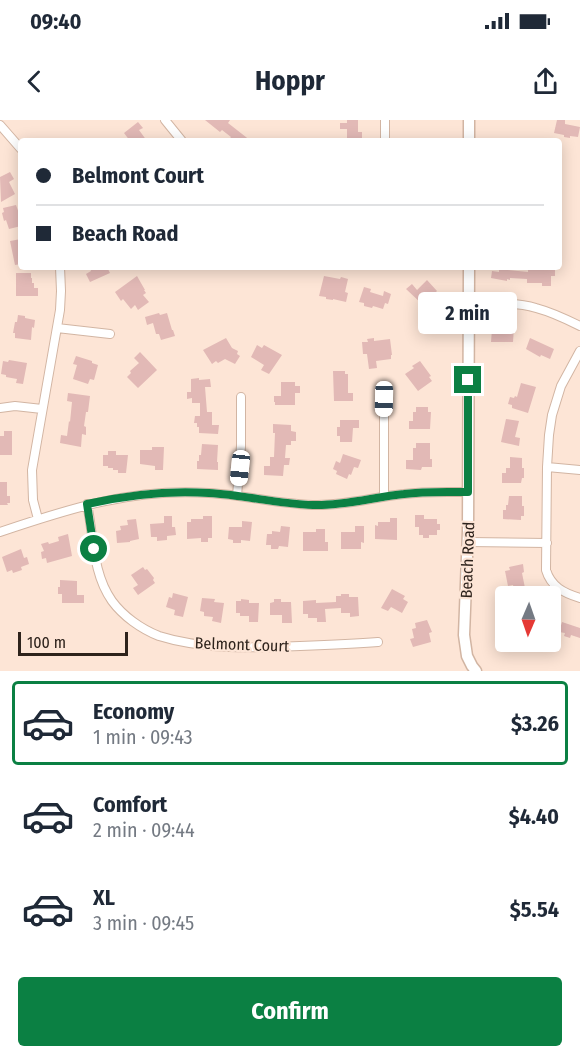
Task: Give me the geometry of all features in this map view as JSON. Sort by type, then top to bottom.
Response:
[{"type":"street","points":[[165,120],[180,138]]},
{"type":"street","points":[[385,120],[385,138]]},
{"type":"street","points":[[469,120],[469,138]]},
{"type":"street","points":[[0,125],[18,146]]},
{"type":"street","points":[[38,519],[33,500],[32,470],[61,301],[60,270]]},
{"type":"street","name":"Beach Road","points":[[469,270],[468,542],[464,643],[469,661],[476,671]]},
{"type":"street","points":[[469,303],[534,307],[580,326]]},
{"type":"street","points":[[57,328],[110,334]]},
{"type":"street","points":[[580,351],[565,377],[557,398],[549,435],[546,543],[548,576],[555,587],[580,598]]},
{"type":"street","points":[[237,496],[242,446],[241,397]]},
{"type":"street","points":[[384,399],[384,497]]},
{"type":"street","points":[[0,408],[15,406],[42,409]]},
{"type":"street","points":[[547,467],[580,470]]},
{"type":"street","points":[[0,532],[87,504],[159,493],[200,493],[314,505],[413,493],[468,492]]},
{"type":"street","name":"Belmont Court","points":[[87,504],[96,564],[102,583],[123,613],[151,632],[182,641],[233,647],[378,642]]},
{"type":"street","points":[[468,542],[546,543]]},
{"type":"building","points":[[205,120],[230,120],[228,123],[247,138],[230,138],[222,130],[220,132]]},
{"type":"building","points":[[347,120],[358,120],[358,132],[362,132],[362,138],[347,138],[347,129],[340,129],[340,123],[347,123]]},
{"type":"building","points":[[557,120],[565,120],[565,124],[580,127],[578,137],[564,137],[564,135],[554,133]]},
{"type":"building","points":[[138,122],[143,128],[139,130],[145,138],[128,138],[124,133]]},
{"type":"building","points":[[10,172],[14,179],[9,182],[15,194],[1,202],[0,177]]},
{"type":"building","points":[[16,205],[18,227],[9,229],[6,220],[4,221],[3,208]]},
{"type":"building","points":[[18,240],[18,264],[15,265],[10,241]]},
{"type":"building","points":[[108,270],[110,273],[90,282],[86,274],[91,271]]},
{"type":"building","points":[[528,270],[555,270],[555,276],[551,276],[551,286],[542,286],[542,283],[527,283],[527,279],[510,278],[507,281],[491,278],[492,271],[528,272]]},
{"type":"building","points":[[16,273],[31,273],[34,288],[38,288],[38,296],[16,296]]},
{"type":"building","points":[[137,276],[146,293],[143,295],[149,302],[138,310],[135,305],[131,309],[115,292]]},
{"type":"building","points":[[324,276],[348,279],[345,292],[348,293],[346,302],[319,296]]},
{"type":"building","points":[[427,280],[437,291],[423,305],[406,289],[412,284],[417,290]]},
{"type":"building","points":[[364,287],[371,289],[370,292],[383,296],[384,291],[391,294],[388,304],[385,303],[383,309],[364,306],[364,303],[359,302]]},
{"type":"building","points":[[159,313],[160,315],[167,313],[175,336],[161,340],[159,334],[156,334],[153,323],[147,325],[145,317]]},
{"type":"building","points":[[18,315],[35,320],[31,340],[15,338],[15,333],[13,333]]},
{"type":"building","points":[[506,327],[514,327],[513,342],[491,342],[492,329],[506,330]]},
{"type":"building","points":[[226,338],[240,356],[235,364],[225,359],[212,364],[203,350]]},
{"type":"building","points":[[374,338],[374,341],[390,339],[392,355],[391,359],[376,361],[377,368],[369,369],[367,354],[363,354],[362,342],[368,342],[367,339]]},
{"type":"building","points":[[530,338],[554,349],[550,359],[541,355],[540,357],[526,349]]},
{"type":"building","points":[[257,345],[262,348],[264,345],[282,355],[269,374],[261,370],[264,365],[251,357]]},
{"type":"building","points":[[140,352],[157,370],[138,388],[127,377],[139,363],[134,358]]},
{"type":"building","points":[[76,356],[98,365],[94,380],[90,379],[88,384],[73,379],[77,365],[73,364]]},
{"type":"building","points":[[9,360],[27,363],[23,384],[16,383],[17,379],[1,374],[3,361],[8,362]]},
{"type":"building","points":[[420,361],[432,381],[418,391],[405,374]]},
{"type":"building","points":[[333,371],[345,371],[345,374],[348,374],[348,393],[353,393],[353,401],[334,401]]},
{"type":"building","points":[[199,378],[199,380],[210,379],[211,387],[205,387],[207,412],[212,412],[212,425],[219,425],[218,434],[199,433],[197,423],[194,423],[195,416],[200,416],[200,403],[192,403],[192,398],[187,399],[187,392],[191,392],[191,379]]},
{"type":"building","points":[[281,382],[295,382],[295,386],[300,386],[300,393],[295,393],[295,405],[275,405],[274,396],[281,396]]},
{"type":"building","points":[[521,383],[536,387],[528,413],[512,408],[512,405],[508,404],[510,397],[517,397]]},
{"type":"building","points":[[68,393],[90,396],[84,426],[86,435],[82,434],[81,447],[60,443],[61,435],[67,436],[70,422],[72,402],[67,401]]},
{"type":"building","points":[[416,407],[428,407],[428,412],[431,412],[430,429],[409,429],[409,421],[413,421],[413,412],[416,412]]},
{"type":"building","points":[[506,419],[519,421],[515,437],[520,438],[519,446],[501,442]]},
{"type":"building","points":[[340,420],[359,420],[359,428],[353,428],[352,442],[340,442],[337,427],[340,427]]},
{"type":"building","points":[[273,424],[291,425],[291,431],[296,432],[296,441],[291,441],[291,445],[286,445],[285,458],[290,458],[289,465],[284,465],[283,476],[264,475],[264,466],[270,466],[270,457],[274,457]]},
{"type":"building","points":[[4,431],[12,431],[12,455],[0,455],[0,436],[4,436]]},
{"type":"building","points":[[416,443],[430,443],[432,467],[422,467],[421,470],[406,469],[406,460],[413,460],[413,448],[416,448]]},
{"type":"building","points":[[202,444],[218,445],[218,470],[197,469]]},
{"type":"building","points":[[152,447],[164,447],[163,470],[155,470],[155,466],[140,464],[140,450],[152,450]]},
{"type":"building","points":[[108,451],[116,451],[116,455],[128,455],[126,473],[118,473],[118,470],[103,466],[103,455],[108,455]]},
{"type":"building","points":[[343,454],[361,460],[358,468],[354,467],[347,479],[336,474],[337,471],[333,469],[336,461],[340,463]]},
{"type":"building","points":[[510,457],[522,458],[524,478],[521,483],[502,483],[502,473],[506,473],[506,468],[510,468]]},
{"type":"building","points":[[0,482],[7,482],[7,496],[10,496],[8,505],[0,505]]},
{"type":"building","points":[[509,496],[522,496],[524,516],[521,516],[521,520],[503,519],[503,510],[506,510]]},
{"type":"building","points":[[415,515],[424,515],[424,519],[437,519],[440,530],[437,530],[437,535],[423,538],[423,535],[419,535],[419,527],[415,527]]},
{"type":"building","points":[[164,516],[172,516],[172,527],[175,527],[176,535],[167,536],[167,540],[157,541],[157,537],[151,537],[150,524],[164,523]]},
{"type":"building","points":[[203,516],[212,516],[212,538],[208,538],[208,542],[201,542],[201,538],[187,539],[187,522],[191,522],[191,519],[203,519]]},
{"type":"building","points":[[390,518],[397,518],[397,540],[375,539],[375,525],[378,526],[378,522],[390,522]]},
{"type":"building","points":[[136,519],[139,539],[117,543],[116,531],[121,530],[120,526],[128,525],[127,520]]},
{"type":"building","points":[[242,521],[252,522],[250,541],[241,540],[241,543],[233,543],[233,540],[228,539],[229,527],[242,527]]},
{"type":"building","points":[[281,526],[290,527],[288,547],[279,546],[278,549],[271,549],[271,545],[266,545],[267,534],[272,534],[272,531],[280,532]]},
{"type":"building","points":[[355,526],[364,526],[364,543],[361,542],[361,549],[341,549],[341,532],[355,532]]},
{"type":"building","points":[[316,529],[325,529],[328,551],[303,551],[303,532],[316,532]]},
{"type":"building","points":[[68,534],[72,556],[47,563],[46,558],[42,559],[41,552],[44,551],[41,544],[59,541],[58,537]]},
{"type":"building","points":[[21,549],[29,564],[21,567],[22,570],[7,572],[2,557]]},
{"type":"building","points":[[523,564],[525,586],[508,586],[505,571],[510,570],[509,567]]},
{"type":"building","points":[[143,567],[154,578],[155,583],[138,595],[133,588],[138,585],[131,575]]},
{"type":"building","points":[[60,580],[77,581],[77,595],[84,595],[84,603],[62,603],[62,594],[58,594]]},
{"type":"building","points":[[392,589],[405,596],[403,599],[408,602],[402,613],[391,607],[388,611],[381,608]]},
{"type":"building","points":[[173,593],[188,597],[183,617],[174,615],[175,610],[166,607]]},
{"type":"building","points":[[341,594],[358,597],[359,616],[350,617],[350,613],[341,613],[341,608],[325,609],[326,622],[317,622],[317,618],[308,618],[308,614],[303,614],[303,601],[336,602],[336,596],[341,596]]},
{"type":"building","points":[[202,598],[215,599],[214,602],[224,603],[221,623],[212,621],[213,617],[204,616],[204,612],[200,611]]},
{"type":"building","points":[[241,599],[249,600],[249,603],[259,603],[258,622],[249,622],[249,616],[240,616],[240,613],[236,613],[236,601],[241,601]]},
{"type":"building","points":[[274,599],[291,602],[292,623],[282,623],[282,615],[270,615],[270,603],[274,602]]},
{"type":"building","points":[[427,620],[432,632],[429,633],[431,642],[413,647],[410,639],[414,638],[412,629],[416,628],[415,623]]},
{"type":"building","points":[[562,622],[580,628],[580,638],[571,635],[570,638],[564,636],[565,633],[561,632]]},
{"type":"route","points":[[94,549],[87,504],[130,496],[151,493],[210,493],[289,503],[327,505],[413,493],[468,492],[468,380]]}]
